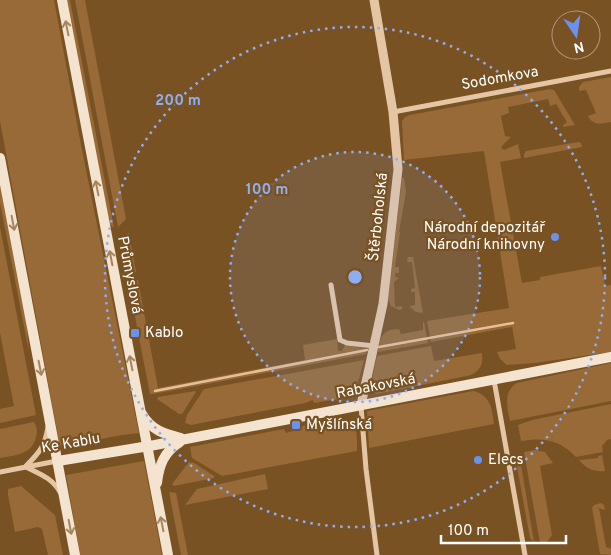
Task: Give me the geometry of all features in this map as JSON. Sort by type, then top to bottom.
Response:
[{"type":"main road","name":"Průmyslová","points":[[62,0],[168,555]]},
{"type":"main road","points":[[0,158],[75,555]]},
{"type":"main road","name":"Rabakovská","points":[[147,446],[611,357]]},
{"type":"main road","points":[[140,411],[148,424],[156,430],[186,439]]},
{"type":"main road","points":[[156,492],[162,459],[170,449],[186,439]]},
{"type":"main road","name":"Ke Kablu","points":[[58,461],[147,446]]},
{"type":"street","name":"Štěrboholská","points":[[374,0],[398,152],[385,289],[361,405],[366,469],[377,555]]},
{"type":"street","name":"Sodomkova","points":[[393,112],[611,71]]},
{"type":"street","points":[[330,285],[340,340],[374,346]]},
{"type":"street","points":[[494,380],[525,555]]},
{"type":"street","points":[[49,416],[46,438],[41,450],[25,467],[44,475],[52,481],[65,499]]},
{"type":"street","name":"Ke Kablu","points":[[0,472],[58,461]]},
{"type":"shaded area","points":[[0,0],[54,0],[139,433],[60,447],[0,121]]},
{"type":"shaded area","points":[[66,0],[70,0],[114,228],[109,224]]},
{"type":"shaded area","points":[[75,0],[85,0],[126,219],[118,227]]},
{"type":"shaded area","points":[[611,77],[611,122],[595,123],[588,116],[596,113],[586,90],[579,91],[579,87],[583,82]]},
{"type":"shaded area","points":[[550,89],[554,90],[575,125],[563,127],[567,122],[556,104],[550,106],[548,99],[508,107],[509,113],[501,116],[505,136],[511,137],[501,147],[504,150],[518,144],[521,158],[500,162],[522,283],[540,280],[540,277],[601,266],[605,286],[611,285],[611,352],[507,365],[500,359],[497,352],[516,349],[512,327],[431,342],[427,321],[509,308],[484,151],[404,160],[402,121],[410,115]]},
{"type":"shaded area","points":[[581,143],[582,147],[524,158],[526,151]]},
{"type":"shaded area","points":[[402,178],[404,178],[406,192],[395,267],[399,267],[399,273],[395,273],[395,277],[399,278],[394,282],[395,307],[402,306],[402,309],[399,310],[391,306],[388,300]]},
{"type":"shaded area","points":[[0,184],[26,318],[29,352],[0,203]]},
{"type":"shaded area","points":[[0,227],[36,415],[0,423],[0,409],[14,406],[0,333]]},
{"type":"shaded area","points":[[129,233],[136,272],[127,274],[121,242],[123,237]]},
{"type":"shaded area","points":[[408,257],[413,257],[423,313],[416,312],[410,307],[415,305],[415,292],[411,292],[411,289],[415,288],[412,262],[407,262]]},
{"type":"shaded area","points":[[138,280],[158,388],[305,360],[303,345],[337,339],[338,351],[342,351],[345,345],[367,349],[366,354],[150,394],[128,281]]},
{"type":"shaded area","points":[[423,322],[428,343],[378,352],[381,338],[385,332],[399,329],[401,334],[423,330]]},
{"type":"shaded area","points":[[431,346],[434,361],[482,353],[480,368],[475,373],[467,376],[376,394],[370,389],[377,356]]},
{"type":"shaded area","points":[[364,360],[358,383],[354,390],[345,397],[314,403],[313,400],[191,425],[185,423],[187,415],[204,389]]},
{"type":"shaded area","points":[[611,363],[611,401],[510,421],[507,400],[510,390],[517,383]]},
{"type":"shaded area","points":[[195,391],[182,414],[179,414],[157,399],[158,397]]},
{"type":"shaded area","points":[[473,391],[484,396],[490,403],[494,424],[369,448],[367,411]]},
{"type":"shaded area","points":[[611,404],[611,439],[607,440],[602,446],[603,452],[576,457],[558,443],[537,439],[521,441],[518,425],[532,420]]},
{"type":"shaded area","points":[[343,419],[352,424],[356,431],[357,451],[222,476],[192,458],[190,447],[284,429],[286,433],[293,431],[292,428]]},
{"type":"shaded area","points":[[34,422],[37,433],[31,447],[17,455],[0,458],[0,429]]},
{"type":"shaded area","points":[[535,450],[545,452],[553,463],[540,466],[552,535],[547,542],[540,543],[524,452]]},
{"type":"shaded area","points":[[519,453],[534,542],[530,538],[516,461]]},
{"type":"shaded area","points":[[602,455],[605,471],[590,469],[579,460],[598,458],[598,456]]},
{"type":"shaded area","points":[[144,461],[162,555],[80,555],[66,475]]},
{"type":"shaded area","points":[[189,462],[194,463],[214,476],[214,478],[174,486],[172,484]]},
{"type":"shaded area","points":[[265,474],[268,489],[185,505],[197,489]]},
{"type":"shaded area","points":[[21,486],[55,515],[63,555],[48,555],[42,529],[38,527],[15,532],[8,489]]},
{"type":"shaded area","points":[[169,492],[176,493],[188,555],[181,555]]},
{"type":"shaded area","points":[[601,503],[604,505],[605,510],[599,508],[606,547],[611,549],[611,555],[600,554],[592,508],[594,505]]},
{"type":"waterway","points":[[379,347],[513,323]]},
{"type":"waterway","points":[[155,391],[367,350]]},
{"type":"place","name":"Národní depozitář Národní knihovny","points":[[555,237]]},
{"type":"place","name":"Kablo","points":[[135,333]]},
{"type":"place","name":"Myšlínská","points":[[296,425]]},
{"type":"place","name":"Elecs","points":[[478,460]]}]
